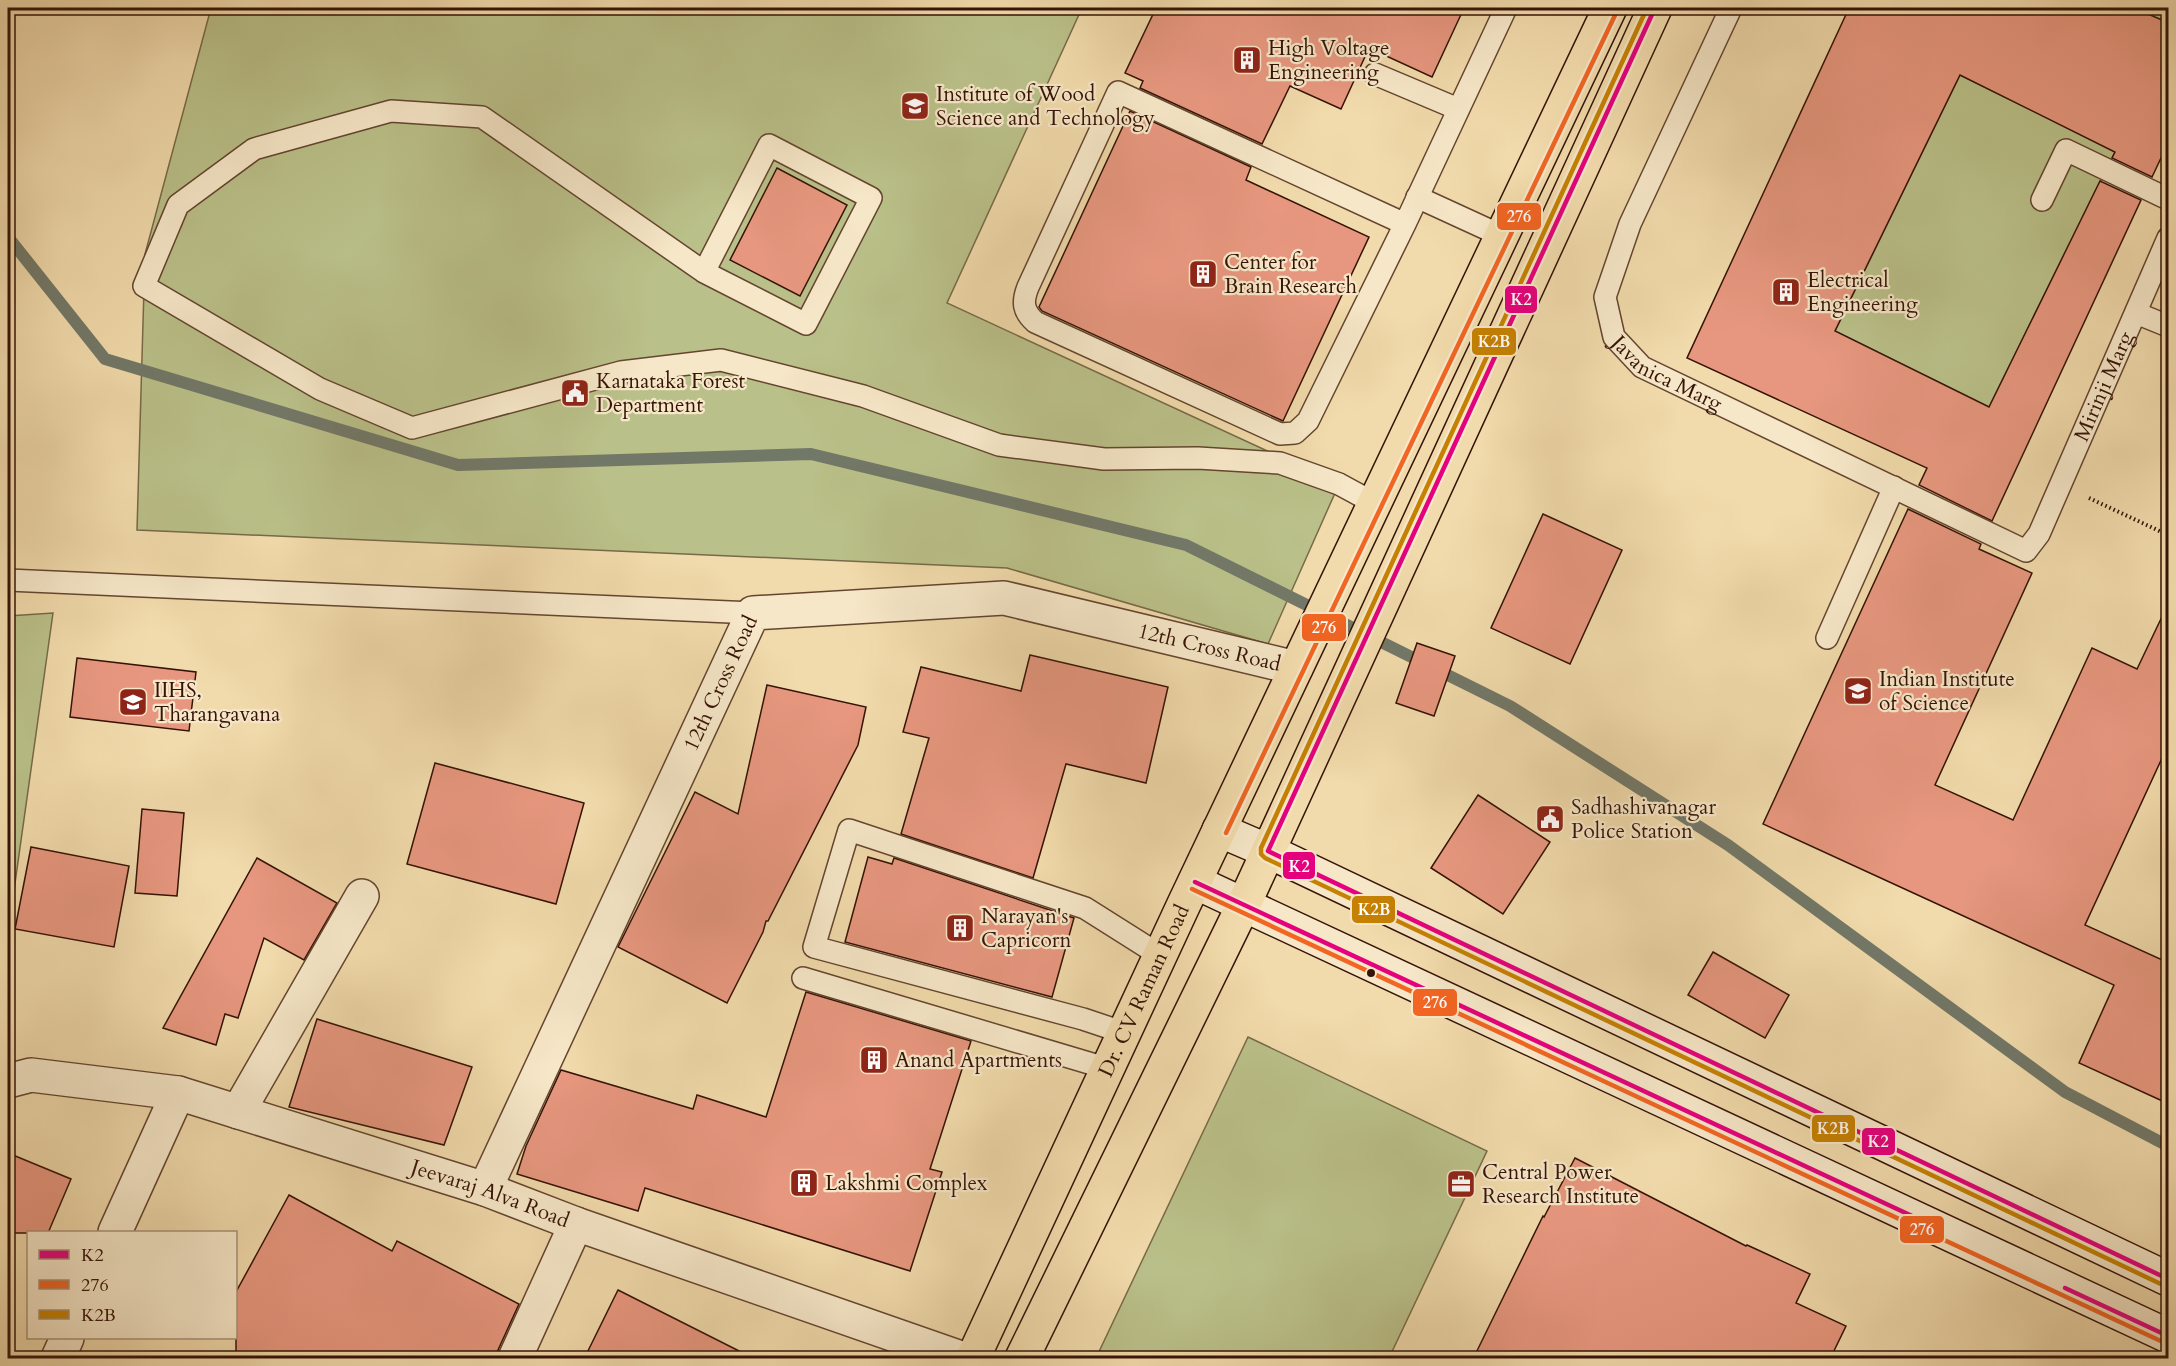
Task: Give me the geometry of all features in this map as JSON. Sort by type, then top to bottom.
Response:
[{"type":"highway","name":"Dr. CV Raman Road","points":[[974,1359],[1219,830],[1610,8]]},
{"type":"highway","points":[[1022,1359],[1244,904],[1655,8]]},
{"type":"street","name":"12th Cross Road","points":[[485,1189],[753,612],[1004,598],[1296,669]]},
{"type":"street","points":[[1219,830],[1268,851],[2169,1279]]},
{"type":"street","points":[[1195,882],[2169,1336]]},
{"type":"street","points":[[238,1112],[362,896]]},
{"type":"street","name":"Jeevaraj Alva Road","points":[[8,1081],[31,1075],[178,1093],[485,1189],[576,1224],[961,1359]]},
{"type":"street","points":[[116,1231],[178,1093]]},
{"type":"street","points":[[515,1359],[576,1224]]},
{"type":"street","points":[[58,1359],[67,1339]]},
{"type":"lane","points":[[1405,224],[1118,92],[1023,299],[1026,313],[1035,322],[1280,434],[1295,433],[1308,421],[1405,224],[1506,8]]},
{"type":"lane","name":"Javanica Marg","points":[[1731,8],[1630,224],[1605,297],[1614,338],[1642,367],[2026,551],[2039,534]]},
{"type":"lane","points":[[1375,74],[1458,109]]},
{"type":"lane","points":[[704,272],[769,145],[871,198],[806,324],[704,272],[483,117],[391,111],[254,149],[178,205],[144,286],[320,389],[412,428],[621,372],[721,360],[862,396],[999,445],[1104,459],[1198,458],[1280,463],[1339,484],[1374,503]]},
{"type":"lane","points":[[2042,200],[2066,150],[2169,199]]},
{"type":"lane","points":[[1417,197],[1502,236]]},
{"type":"lane","name":"Mirinji Marg","points":[[2039,534],[2169,238]]},
{"type":"lane","points":[[2136,313],[2169,326]]},
{"type":"lane","points":[[1827,638],[1894,488]]},
{"type":"lane","points":[[8,580],[753,612]]},
{"type":"lane","points":[[1125,1033],[1083,1019],[814,947],[849,830],[1085,908],[1161,956]]},
{"type":"lane","points":[[803,978],[1109,1069]]},
{"type":"path","points":[[2061,485],[2169,535]]},
{"type":"green space","name":"Karnataka Forest Department","points":[[211,8],[1082,8],[947,303],[1339,484],[1268,644],[1007,568],[137,530],[145,254]]},
{"type":"green space","points":[[2134,8],[2168,8],[2166,22]]},
{"type":"green space","points":[[1960,75],[2115,152],[1989,407],[1835,331]]},
{"type":"green space","points":[[53,613],[8,933],[8,616]]},
{"type":"green space","points":[[1248,1037],[1487,1151],[1389,1358],[1096,1358]]},
{"type":"building","name":"High Voltage Engineering","points":[[1156,8],[1464,8],[1432,77],[1369,48],[1341,109],[1290,86],[1262,144],[1140,88],[1143,81],[1125,73]]},
{"type":"building","name":"Electrical Engineering","points":[[1849,8],[2134,8],[2169,23],[2169,141],[2152,177],[2112,158],[2115,152],[1960,75],[1835,331],[1989,407],[2100,181],[2141,200],[1992,521],[1919,485],[1927,468],[1687,358]]},
{"type":"building","name":"Center for Brain Research","points":[[1130,111],[1251,167],[1246,180],[1369,237],[1283,421],[1042,311],[1039,307]]},
{"type":"building","points":[[777,168],[847,205],[800,296],[730,260]]},
{"type":"building","points":[[1908,509],[1981,544],[1979,549],[2032,573],[1935,785],[2013,820],[2092,648],[2137,669],[2169,602],[2169,743],[2085,925],[2169,963],[2169,1104],[2079,1063],[2114,985],[1763,824]]},
{"type":"building","points":[[1543,514],[1622,550],[1570,664],[1491,628]]},
{"type":"building","points":[[1417,643],[1455,656],[1434,716],[1396,703]]},
{"type":"building","points":[[1030,655],[1168,687],[1146,783],[1066,764],[1033,878],[901,834],[929,738],[903,732],[921,667],[1021,691]]},
{"type":"building","points":[[77,658],[196,672],[189,731],[70,717]]},
{"type":"building","points":[[767,685],[866,707],[858,745],[766,921],[763,932],[727,1003],[618,947],[695,792],[738,814]]},
{"type":"building","points":[[435,763],[584,803],[556,904],[407,864]]},
{"type":"building","points":[[1478,795],[1550,842],[1503,914],[1431,868]]},
{"type":"building","points":[[142,809],[184,813],[177,896],[135,893]]},
{"type":"building","points":[[31,847],[129,866],[114,947],[15,929]]},
{"type":"building","name":"Narayan's Capricorn","points":[[868,857],[892,864],[894,858],[1074,918],[1052,997],[845,942]]},
{"type":"building","points":[[257,858],[337,903],[304,960],[264,938],[238,1018],[225,1014],[216,1045],[163,1028]]},
{"type":"building","points":[[1713,952],[1789,995],[1765,1038],[1688,995]]},
{"type":"building","points":[[806,992],[971,1041],[930,1169],[942,1172],[910,1271],[645,1188],[638,1211],[517,1174],[526,1146],[561,1070],[693,1109],[697,1095],[766,1117]]},
{"type":"building","points":[[317,1019],[472,1067],[444,1145],[289,1107]]},
{"type":"building","points":[[8,1153],[71,1179],[49,1231],[8,1233]]},
{"type":"building","points":[[1575,1158],[1746,1246],[1810,1274],[1796,1303],[1846,1326],[1830,1359],[1473,1359],[1543,1216]]},
{"type":"building","points":[[289,1195],[392,1251],[397,1241],[519,1304],[496,1359],[236,1359],[237,1290]]},
{"type":"building","points":[[618,1290],[755,1359],[584,1359]]},
{"type":"waterway","points":[[8,237],[105,359],[458,465],[811,454],[1186,545],[1510,706],[1728,845],[2065,1092],[2168,1146]]},
{"type":"transit line","name":"K2B","points":[[1647,8],[1261,848],[1261,854],[1265,858],[2165,1286]]},
{"type":"transit line","name":"K2","points":[[1655,8],[1268,851],[2168,1279]]},
{"type":"transit line","name":"276","points":[[1226,833],[1617,11]]},
{"type":"transit line","name":"K2","points":[[1195,882],[1940,1229]]},
{"type":"transit line","name":"276","points":[[1192,889],[2165,1343]]},
{"type":"transit line","name":"K2","points":[[2065,1288],[2168,1336]]},
{"type":"place","name":"High Voltage Engineering","points":[[1247,60]]},
{"type":"place","name":"Institute of Wood Science and Technology","points":[[915,106]]},
{"type":"place","name":"Center for Brain Research","points":[[1203,274]]},
{"type":"place","name":"Electrical Engineering","points":[[1786,292]]},
{"type":"place","name":"Karnataka Forest Department","points":[[575,393]]},
{"type":"place","name":"Indian Institute of Science","points":[[1858,691]]},
{"type":"place","name":"IIHS, Tharangavana","points":[[133,702]]},
{"type":"place","name":"Sadhashivanagar Police Station","points":[[1550,819]]},
{"type":"place","name":"Narayan's Capricorn","points":[[960,928]]},
{"type":"place","name":"Anand Apartments","points":[[874,1060]]},
{"type":"place","name":"Lakshmi Complex","points":[[804,1183]]},
{"type":"place","name":"Central Power Research Institute","points":[[1461,1184]]}]
